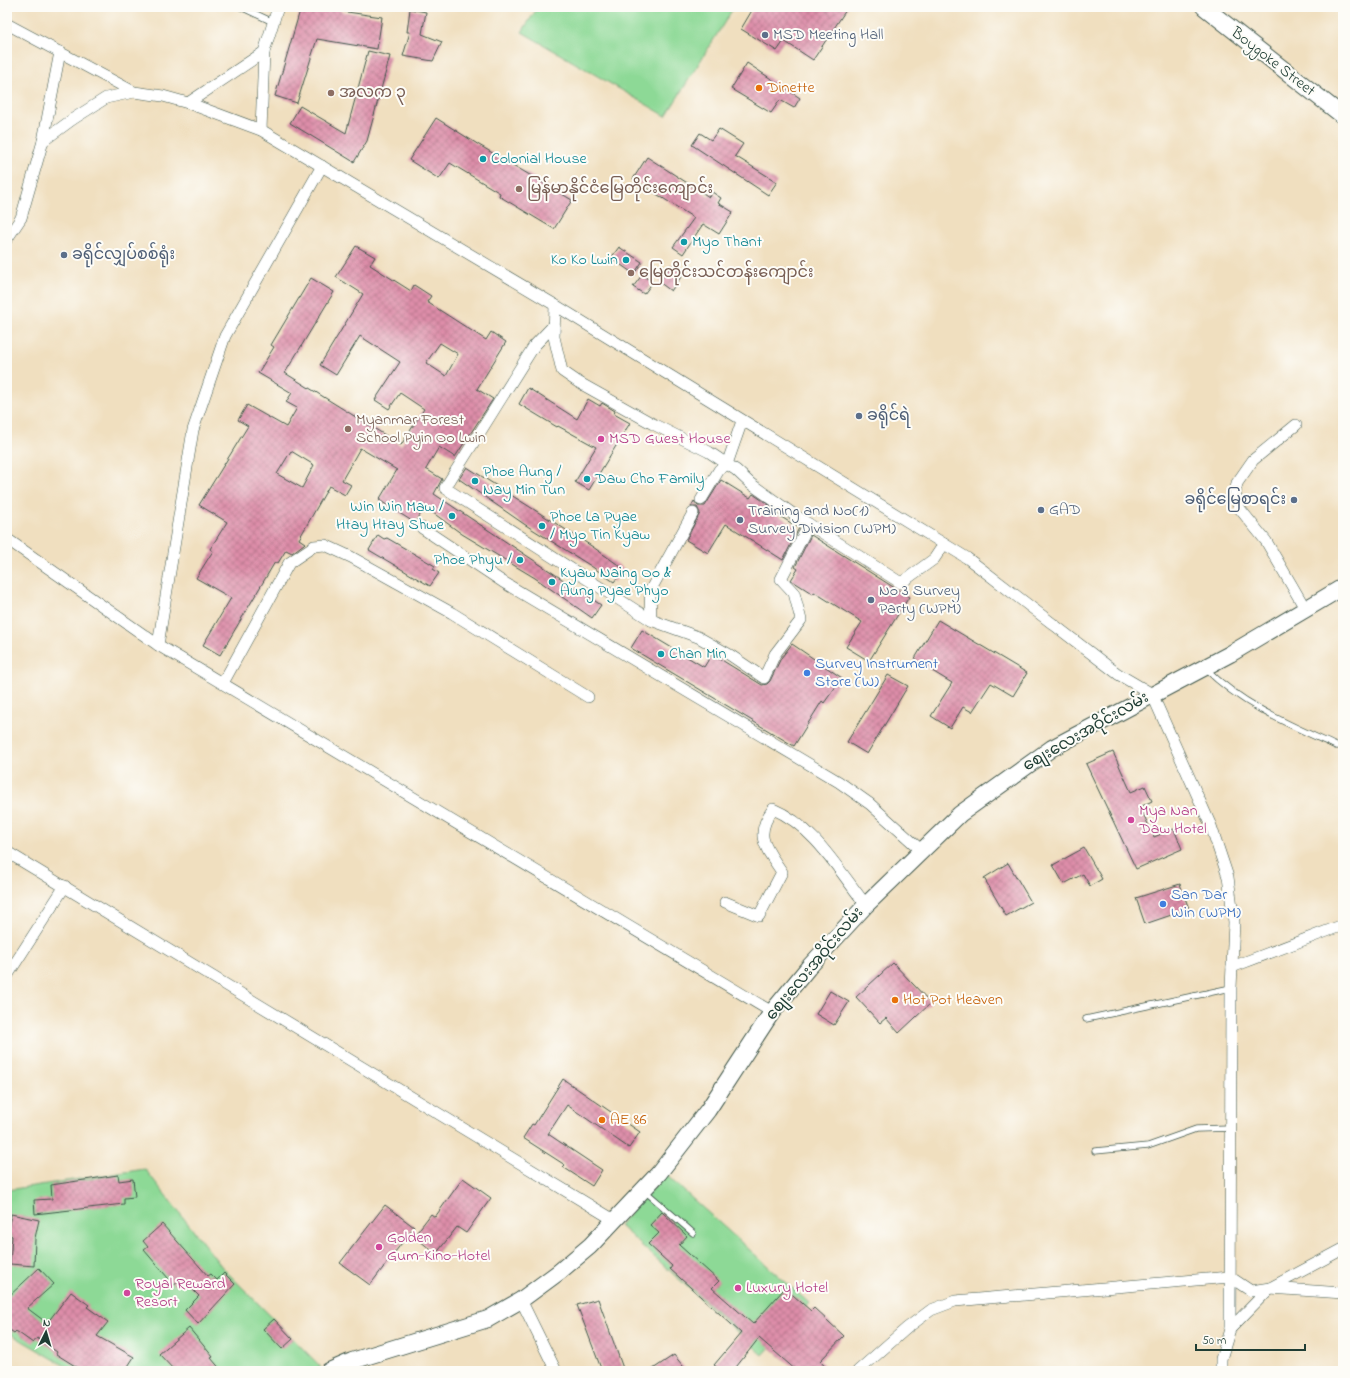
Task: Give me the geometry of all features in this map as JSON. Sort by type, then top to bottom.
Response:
[{"type":"street","points":[[261,130],[264,52],[278,7]]},
{"type":"street","name":"Boygoke Street","points":[[1204,7],[1343,116]]},
{"type":"street","points":[[7,24],[134,92]]},
{"type":"street","points":[[7,239],[21,218],[43,141],[60,52]]},
{"type":"street","points":[[188,103],[264,52]]},
{"type":"street","points":[[43,141],[73,119],[106,98],[134,92],[163,96],[188,103],[261,130],[555,305],[967,558],[1118,674],[1152,694],[1211,826],[1228,877],[1234,922],[1231,988],[1230,1329],[1221,1359],[1221,1371]]},
{"type":"street","points":[[158,645],[193,430],[226,336],[322,166]]},
{"type":"street","points":[[555,305],[553,326],[562,370],[578,382],[653,424],[709,452],[736,470],[751,484],[809,524],[901,583],[934,559],[944,544]]},
{"type":"street","points":[[553,326],[534,346],[445,488],[651,620],[698,638],[730,655],[764,678],[775,654],[802,620],[794,593],[781,579],[809,524]]},
{"type":"street","points":[[701,500],[719,470],[727,464],[742,421]]},
{"type":"street","points":[[1296,425],[1253,460],[1237,483],[1235,494],[1240,509],[1266,541],[1306,610]]},
{"type":"street","points":[[651,620],[650,591],[693,513]]},
{"type":"street","points":[[422,528],[503,582],[839,782],[870,804],[922,851]]},
{"type":"street","points":[[7,539],[158,645],[772,1012]]},
{"type":"street","points":[[223,684],[289,563],[314,546],[325,545],[351,557],[452,613],[588,697]]},
{"type":"street","name":"စျေးလေးအဝိုင်းလမ်း","points":[[328,1371],[352,1361],[488,1319],[521,1300],[559,1272],[590,1246],[659,1173],[708,1110],[772,1012],[808,968],[866,905],[960,814],[1052,748],[1204,667],[1306,610],[1343,587]]},
{"type":"street","points":[[725,902],[759,916],[782,872],[763,843],[765,820],[773,809],[788,815],[812,835],[866,905]]},
{"type":"street","points":[[7,852],[614,1220]]},
{"type":"street","points":[[7,976],[65,886]]},
{"type":"street","points":[[1232,967],[1343,925]]},
{"type":"street","points":[[1230,1329],[1270,1288],[1343,1249]]},
{"type":"street","points":[[858,1371],[906,1328],[931,1310],[955,1301],[1230,1277],[1251,1290],[1270,1288],[1343,1293]]},
{"type":"street","points":[[521,1300],[556,1371]]},
{"type":"lane","points":[[241,7],[273,22]]},
{"type":"lane","points":[[1204,667],[1218,681],[1267,714],[1336,746],[1343,746]]},
{"type":"lane","points":[[1086,1019],[1231,988]]},
{"type":"lane","points":[[1095,1151],[1148,1146],[1196,1129],[1231,1128]]},
{"type":"lane","points":[[643,1190],[693,1233]]},
{"type":"green space","points":[[538,7],[734,7],[666,116],[522,32]]},
{"type":"green space","name":"Royal Reward Resort","points":[[145,1169],[222,1267],[321,1367],[313,1371],[74,1371],[7,1332],[7,1190]]},
{"type":"green space","points":[[666,1175],[809,1303],[763,1355],[619,1225]]},
{"type":"building","points":[[301,7],[341,7],[340,11],[382,17],[377,49],[317,39],[297,103],[275,96]]},
{"type":"building","points":[[754,7],[848,7],[813,60],[784,41],[777,51],[741,29]]},
{"type":"building","points":[[410,9],[426,12],[422,34],[442,42],[433,61],[403,56],[410,32],[407,32]]},
{"type":"building","points":[[368,51],[390,56],[367,141],[354,162],[290,123],[300,106],[346,133]]},
{"type":"building","name":"Dinette","points":[[747,63],[800,98],[794,108],[780,100],[771,113],[731,89]]},
{"type":"building","points":[[436,118],[572,200],[554,229],[499,196],[500,193],[450,163],[439,179],[409,160]]},
{"type":"building","points":[[719,129],[743,144],[735,156],[777,182],[768,195],[692,145],[700,133],[711,140]]},
{"type":"building","points":[[647,157],[709,197],[712,192],[721,198],[718,203],[733,212],[719,234],[703,224],[683,254],[673,247],[694,218],[633,179]]},
{"type":"building","points":[[356,246],[375,257],[370,265],[411,291],[414,285],[431,296],[427,302],[486,340],[491,332],[506,342],[477,389],[493,399],[455,457],[439,447],[426,469],[442,479],[434,494],[601,605],[592,618],[535,578],[462,534],[425,507],[415,523],[379,500],[397,470],[360,448],[342,480],[351,485],[345,495],[329,486],[299,539],[305,543],[292,553],[286,550],[278,563],[275,562],[220,655],[203,645],[231,598],[196,578],[213,551],[210,549],[227,522],[199,505],[248,426],[238,420],[247,405],[286,427],[297,408],[286,402],[292,393],[258,373],[274,347],[271,345],[311,278],[334,292],[285,373],[401,445],[424,409],[400,393],[389,409],[375,400],[400,362],[360,336],[336,375],[320,365],[363,294],[336,277]],"holes":[[[440,343],[458,354],[446,376],[426,363]],[[291,451],[314,465],[302,488],[277,474]]]},
{"type":"building","name":"Ko Ko Lwin","points":[[619,247],[642,262],[634,274],[611,258]]},
{"type":"building","points":[[671,265],[683,274],[671,291],[659,282]]},
{"type":"building","points":[[642,275],[653,282],[644,294],[633,287]]},
{"type":"building","name":"MSD Guest House","points":[[528,388],[577,419],[588,399],[600,406],[602,403],[615,411],[614,414],[630,423],[589,490],[575,482],[596,447],[558,426],[557,427],[519,404]]},
{"type":"building","points":[[467,467],[593,547],[624,569],[614,582],[524,524],[459,479]]},
{"type":"building","name":"Training and No(1) Survey Division (WPM)","points":[[721,480],[750,498],[753,494],[772,507],[770,510],[799,528],[783,560],[726,524],[708,553],[686,540],[700,513],[697,507],[691,507],[694,501],[698,506],[705,506]]},
{"type":"building","points":[[378,535],[384,539],[387,538],[435,566],[433,569],[439,573],[430,586],[369,550]]},
{"type":"building","name":"No 3 Survey Party (WPM)","points":[[811,535],[909,597],[869,661],[846,647],[862,622],[814,592],[813,594],[791,580],[798,569],[795,567]]},
{"type":"building","points":[[938,620],[1027,673],[1013,696],[991,683],[972,712],[963,707],[950,728],[931,716],[952,683],[914,660]]},
{"type":"building","points":[[642,630],[704,667],[712,654],[762,685],[767,684],[770,681],[781,658],[792,644],[842,678],[824,703],[822,701],[794,746],[631,648]]},
{"type":"building","points":[[888,675],[908,686],[867,754],[847,742]]},
{"type":"building","points":[[1113,752],[1131,792],[1145,786],[1152,801],[1140,807],[1154,837],[1174,829],[1182,849],[1136,869],[1086,764]]},
{"type":"building","points":[[1084,848],[1102,879],[1090,886],[1083,874],[1064,884],[1053,865]]},
{"type":"building","points":[[1008,863],[1031,902],[1006,916],[984,878]]},
{"type":"building","name":"San Dar Win (WPM)","points":[[1180,884],[1189,909],[1145,924],[1136,898]]},
{"type":"building","points":[[893,963],[931,1003],[899,1033],[886,1018],[880,1023],[856,997]]},
{"type":"building","points":[[830,991],[849,1002],[834,1025],[816,1014]]},
{"type":"building","points":[[563,1079],[640,1132],[629,1148],[567,1105],[548,1134],[602,1170],[592,1186],[563,1167],[565,1165],[523,1138],[532,1124],[534,1125]]},
{"type":"building","points":[[118,1175],[119,1181],[133,1179],[135,1197],[124,1198],[124,1204],[35,1214],[34,1200],[52,1199],[51,1185]]},
{"type":"building","points":[[463,1178],[491,1198],[466,1233],[457,1227],[436,1254],[414,1236],[431,1214],[435,1217]]},
{"type":"building","points":[[385,1205],[414,1227],[370,1285],[340,1263]]},
{"type":"building","points":[[662,1212],[687,1236],[679,1245],[719,1281],[712,1288],[753,1324],[785,1288],[811,1311],[814,1308],[844,1336],[820,1361],[829,1371],[797,1371],[759,1338],[733,1371],[722,1371],[714,1365],[741,1333],[670,1269],[672,1266],[648,1244],[659,1233],[650,1225]]},
{"type":"building","points":[[11,1214],[39,1220],[35,1238],[34,1266],[10,1264],[12,1236],[7,1234]]},
{"type":"building","points":[[162,1224],[208,1276],[211,1274],[217,1280],[224,1273],[235,1284],[198,1324],[185,1310],[199,1296],[182,1279],[174,1285],[144,1250],[148,1247],[143,1241]]},
{"type":"building","points":[[39,1268],[54,1284],[27,1308],[47,1323],[71,1292],[89,1305],[87,1307],[108,1322],[97,1336],[134,1357],[125,1371],[83,1371],[56,1354],[57,1352],[37,1338],[33,1343],[16,1331],[14,1333],[7,1328],[7,1298]]},
{"type":"building","points":[[598,1299],[624,1371],[602,1371],[577,1305]]},
{"type":"building","points":[[274,1319],[293,1339],[282,1349],[263,1329]]},
{"type":"building","points":[[189,1328],[213,1357],[211,1358],[222,1371],[175,1371],[159,1354]]},
{"type":"building","points":[[674,1355],[687,1371],[650,1371]]},
{"type":"place","name":"MSD Meeting Hall","points":[[765,35]]},
{"type":"place","name":"Dinette","points":[[759,88]]},
{"type":"place","name":"အလက ၃","points":[[331,93]]},
{"type":"place","name":"Colonial House","points":[[483,159]]},
{"type":"place","name":"မြန်မာနိုင်ငံမြေတိုင်းကျောင်း","points":[[519,189]]},
{"type":"place","name":"Myo Thant","points":[[684,242]]},
{"type":"place","name":"ခရိုင်လျှပ်စစ်ရုံး","points":[[64,255]]},
{"type":"place","name":"Ko Ko Lwin","points":[[626,260]]},
{"type":"place","name":"မြေတိုင်းသင်တန်းကျောင်း","points":[[631,273]]},
{"type":"place","name":"ခရိုင်ရဲ","points":[[859,416]]},
{"type":"place","name":"Myanmar Forest School Pyin Oo Lwin","points":[[348,429]]},
{"type":"place","name":"MSD Guest House","points":[[601,439]]},
{"type":"place","name":"Daw Cho Family","points":[[587,479]]},
{"type":"place","name":"Phoe Aung / Nay Min Tun","points":[[475,481]]},
{"type":"place","name":"ခရိုင်မြေစာရင်း","points":[[1294,500]]},
{"type":"place","name":"GAD","points":[[1041,510]]},
{"type":"place","name":"Win Win Maw / Htay Htay Shwe","points":[[452,516]]},
{"type":"place","name":"Training and No(1) Survey Division (WPM)","points":[[740,520]]},
{"type":"place","name":"Phoe La Pyae / Myo Tin Kyaw","points":[[542,526]]},
{"type":"place","name":"Phoe Phyu /","points":[[520,560]]},
{"type":"place","name":"Kyaw Naing Oo & Aung Pyae Phyo","points":[[552,582]]},
{"type":"place","name":"No 3 Survey Party (WPM)","points":[[871,600]]},
{"type":"place","name":"Chan Min","points":[[661,654]]},
{"type":"place","name":"Survey Instrument Store (W)","points":[[807,673]]},
{"type":"place","name":"Mya Nan Daw Hotel","points":[[1131,820]]},
{"type":"place","name":"San Dar Win (WPM)","points":[[1163,904]]},
{"type":"place","name":"Hot Pot Heaven","points":[[895,1000]]},
{"type":"place","name":"AE 86","points":[[602,1120]]},
{"type":"place","name":"Golden Gum-Kino-Hotel","points":[[379,1247]]},
{"type":"place","name":"Luxury Hotel","points":[[738,1288]]},
{"type":"place","name":"Royal Reward Resort","points":[[127,1293]]}]
